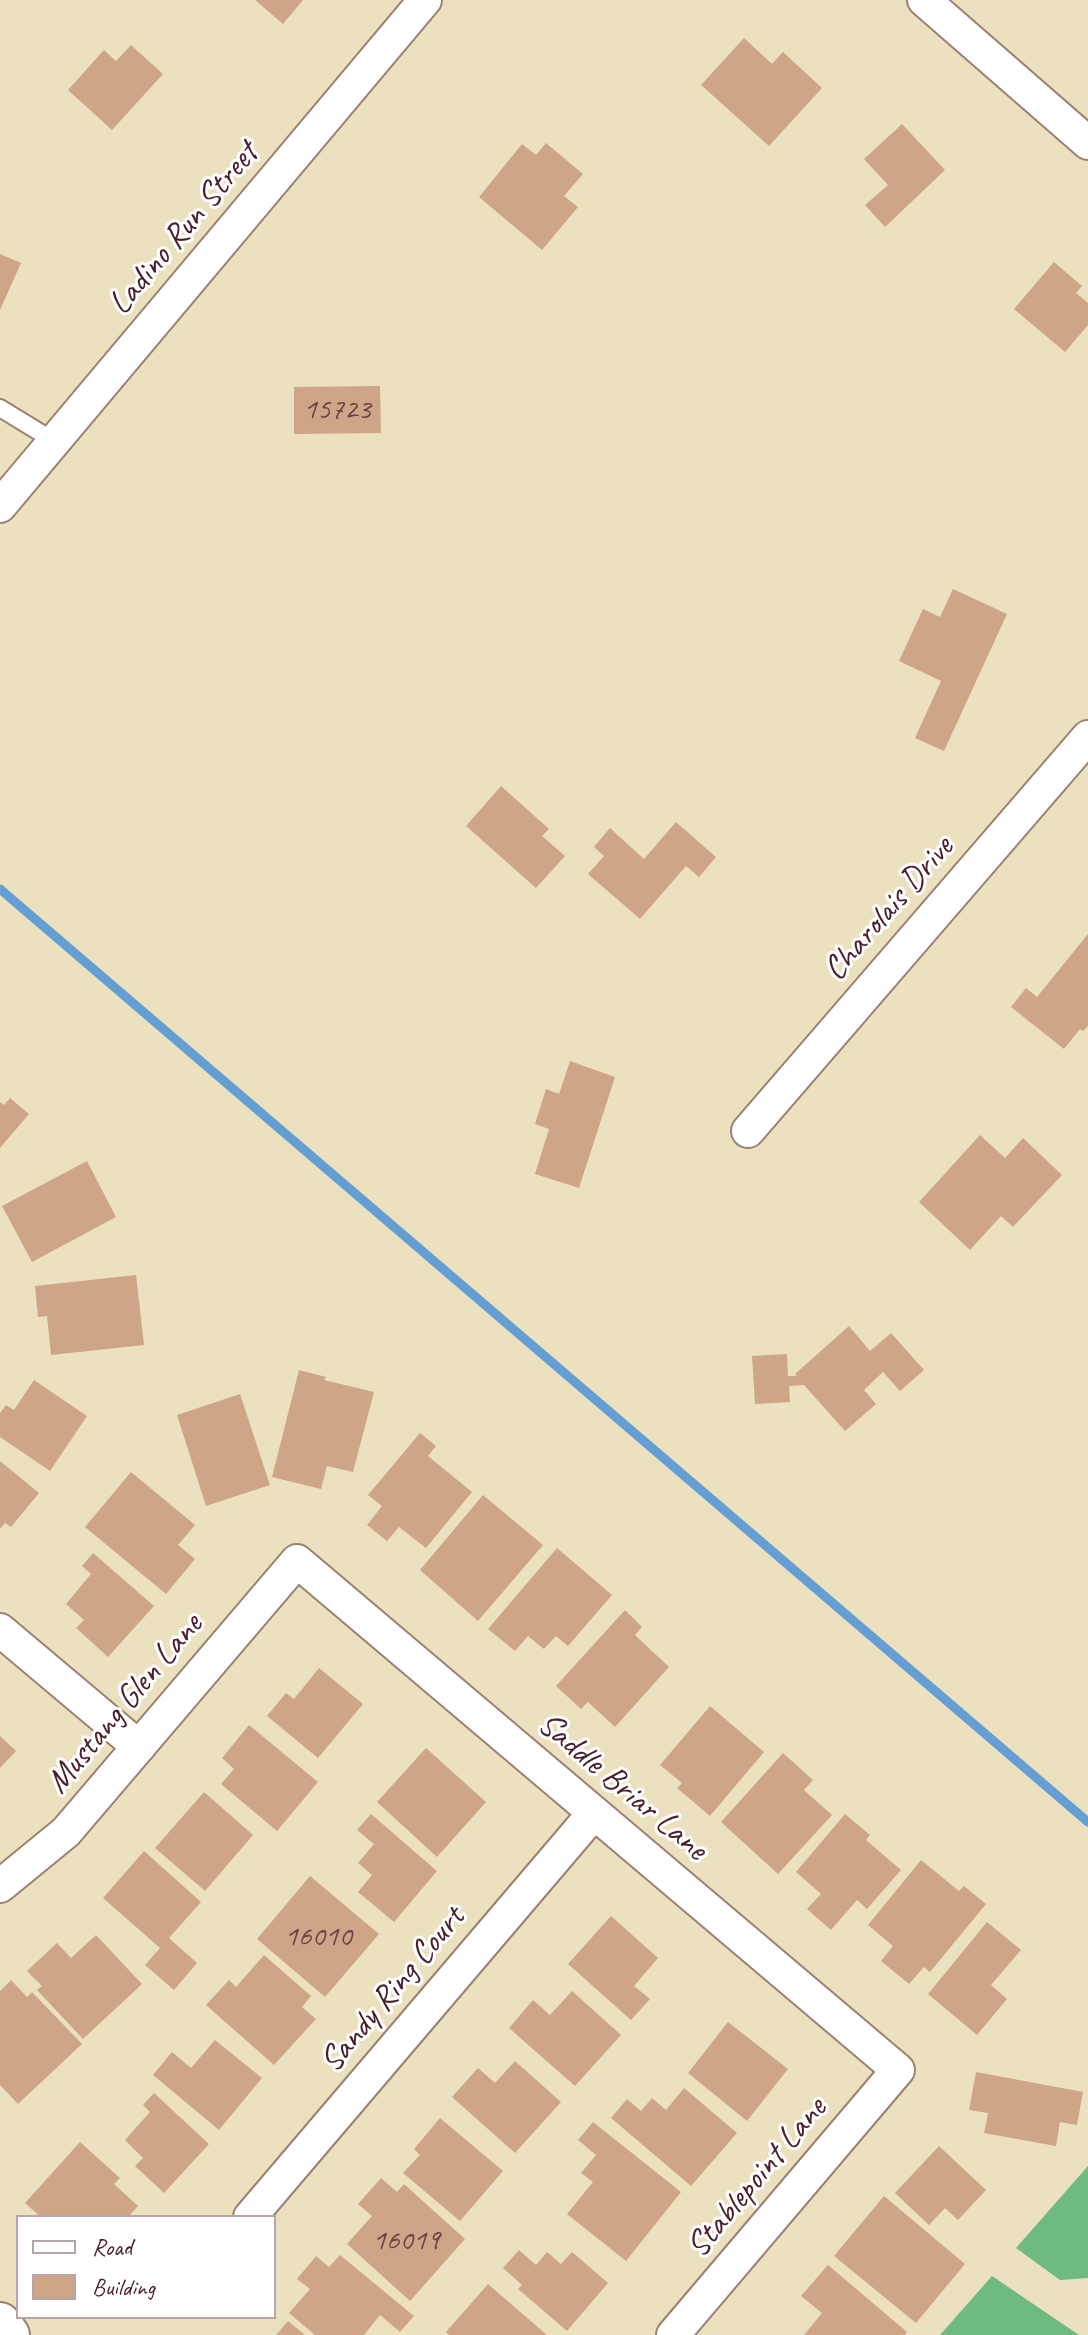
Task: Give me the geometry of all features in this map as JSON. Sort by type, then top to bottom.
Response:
[{"type":"street","name":"Ladino Run Street","points":[[0,506],[425,0]]},
{"type":"street","points":[[924,0],[1088,143]]},
{"type":"street","name":"Charolais Drive","points":[[748,1131],[1088,737]]},
{"type":"street","name":"Mustang Glen Lane","points":[[0,1886],[66,1832],[297,1561]]},
{"type":"street","name":"Saddle Briar Lane","points":[[297,1561],[898,2070]]},
{"type":"street","points":[[0,1630],[139,1747]]},
{"type":"street","name":"Sandy Ring Court","points":[[252,2215],[594,1813]]},
{"type":"street","name":"Stablepoint Lane","points":[[673,2335],[898,2070]]},
{"type":"street","points":[[0,2323],[9,2335]]},
{"type":"lane","points":[[0,408],[54,441]]},
{"type":"green space","points":[[1088,2166],[1088,2278],[1060,2280],[1016,2248]]},
{"type":"green space","points":[[992,2276],[1079,2335],[940,2335]]},
{"type":"building","points":[[255,0],[303,0],[283,24]]},
{"type":"building","points":[[744,38],[772,64],[783,52],[822,88],[769,146],[701,85]]},
{"type":"building","points":[[131,45],[163,74],[112,130],[68,90],[104,50],[116,61]]},
{"type":"building","points":[[902,124],[945,170],[885,227],[865,205],[888,185],[864,159]]},
{"type":"building","points":[[546,143],[583,174],[564,196],[578,207],[542,250],[479,197],[522,144],[536,155]]},
{"type":"building","points":[[0,254],[21,263],[0,310]]},
{"type":"building","points":[[1054,262],[1082,286],[1076,293],[1088,303],[1088,325],[1065,352],[1014,309]]},
{"type":"building","points":[[380,386],[381,433],[294,434],[294,387]]},
{"type":"building","points":[[953,589],[1007,614],[944,751],[915,738],[941,681],[899,661],[923,609],[940,617]]},
{"type":"building","points":[[501,786],[549,829],[542,836],[565,856],[536,888],[466,826]]},
{"type":"building","points":[[676,822],[716,857],[699,877],[686,866],[640,919],[588,874],[604,856],[594,847],[610,828],[644,859]]},
{"type":"building","points":[[1088,934],[1088,1026],[1083,1031],[1080,1029],[1064,1049],[1011,1007],[1026,988],[1037,997]]},
{"type":"building","points":[[570,1061],[615,1077],[579,1188],[535,1174],[549,1129],[535,1124],[546,1089],[559,1094]]},
{"type":"building","points":[[10,1098],[29,1114],[0,1148],[0,1102],[4,1105]]},
{"type":"building","points":[[980,1135],[1005,1158],[1023,1138],[1062,1175],[1013,1227],[1001,1216],[970,1250],[919,1202]]},
{"type":"building","points":[[87,1161],[116,1217],[32,1262],[2,1206]]},
{"type":"building","points":[[136,1275],[144,1345],[51,1355],[47,1316],[38,1317],[35,1286]]},
{"type":"building","points":[[849,1326],[870,1351],[891,1333],[924,1370],[900,1391],[883,1372],[864,1390],[876,1404],[845,1431],[804,1385],[789,1386],[790,1402],[755,1404],[752,1356],[787,1354],[788,1376],[797,1376],[795,1374]]},
{"type":"building","points":[[299,1370],[326,1377],[324,1380],[374,1392],[353,1472],[327,1466],[321,1489],[272,1477]]},
{"type":"building","points":[[34,1380],[87,1416],[50,1471],[0,1437],[0,1413],[6,1405],[14,1410]]},
{"type":"building","points":[[240,1394],[270,1485],[206,1506],[177,1415]]},
{"type":"building","points":[[420,1433],[436,1446],[428,1456],[472,1492],[426,1548],[399,1527],[387,1541],[367,1525],[382,1506],[368,1495]]},
{"type":"building","points":[[0,1461],[39,1493],[11,1527],[5,1523],[0,1529]]},
{"type":"building","points":[[131,1472],[195,1525],[178,1545],[195,1559],[166,1594],[85,1527]]},
{"type":"building","points":[[483,1495],[543,1545],[478,1621],[420,1570]]},
{"type":"building","points":[[557,1548],[612,1595],[568,1646],[556,1636],[544,1649],[528,1636],[515,1651],[488,1629]]},
{"type":"building","points":[[93,1553],[154,1606],[108,1657],[76,1628],[84,1620],[66,1604],[91,1574],[82,1566]]},
{"type":"building","points":[[625,1610],[642,1627],[635,1635],[669,1667],[615,1727],[588,1702],[581,1709],[556,1686]]},
{"type":"building","points":[[319,1668],[363,1704],[318,1758],[267,1716],[286,1693],[294,1699]]},
{"type":"building","points":[[710,1706],[764,1752],[710,1816],[677,1788],[682,1783],[660,1765]]},
{"type":"building","points":[[249,1725],[318,1782],[277,1831],[221,1784],[234,1769],[222,1758]]},
{"type":"building","points":[[0,1736],[16,1751],[0,1768]]},
{"type":"building","points":[[426,1748],[486,1802],[437,1857],[377,1802]]},
{"type":"building","points":[[783,1753],[813,1780],[804,1790],[832,1815],[778,1874],[721,1822]]},
{"type":"building","points":[[204,1792],[253,1835],[205,1891],[155,1848]]},
{"type":"building","points":[[371,1814],[437,1871],[394,1922],[358,1892],[372,1875],[358,1863],[374,1844],[357,1830]]},
{"type":"building","points":[[845,1814],[870,1835],[866,1840],[901,1870],[867,1909],[857,1900],[831,1930],[807,1909],[821,1894],[796,1872]]},
{"type":"building","points":[[144,1851],[201,1902],[169,1938],[197,1963],[174,1990],[145,1965],[160,1948],[103,1898]]},
{"type":"building","points":[[921,1860],[959,1891],[964,1886],[986,1904],[930,1972],[924,1967],[909,1984],[881,1961],[893,1946],[868,1925]]},
{"type":"building","points":[[310,1876],[379,1934],[325,1997],[257,1939]]},
{"type":"building","points":[[611,1916],[658,1958],[634,1986],[650,1999],[631,2020],[568,1964]]},
{"type":"building","points":[[987,1922],[1021,1950],[991,1985],[1007,1999],[977,2035],[928,1994]]},
{"type":"building","points":[[96,1935],[142,1984],[83,2039],[37,1990],[42,1986],[27,1971],[57,1943],[71,1958]]},
{"type":"building","points":[[264,1955],[311,1996],[302,2007],[316,2019],[274,2065],[206,2005],[229,1980],[236,1987]]},
{"type":"building","points":[[11,1980],[27,1997],[32,1992],[82,2044],[18,2104],[0,2085],[0,1991]]},
{"type":"building","points":[[572,1991],[621,2035],[575,2086],[509,2028],[533,2000],[550,2015]]},
{"type":"building","points":[[728,2022],[788,2069],[747,2121],[688,2073]]},
{"type":"building","points":[[215,2040],[262,2078],[219,2130],[153,2075],[172,2052],[191,2068]]},
{"type":"building","points":[[515,2061],[561,2102],[515,2153],[452,2097],[478,2068],[495,2083]]},
{"type":"building","points":[[976,2072],[1083,2092],[1077,2125],[1060,2122],[1056,2146],[984,2133],[988,2113],[969,2110]]},
{"type":"building","points":[[684,2088],[737,2133],[691,2186],[611,2118],[627,2099],[641,2111],[652,2098],[666,2110]]},
{"type":"building","points":[[154,2093],[209,2144],[164,2193],[135,2166],[143,2158],[125,2140],[150,2112],[143,2105]]},
{"type":"building","points":[[440,2118],[503,2171],[460,2221],[403,2173],[420,2155],[414,2149]]},
{"type":"building","points":[[593,2122],[681,2192],[626,2261],[567,2214],[593,2182],[581,2173],[596,2155],[578,2140]]},
{"type":"building","points":[[80,2142],[120,2178],[114,2184],[138,2206],[130,2215],[39,2215],[25,2203]]},
{"type":"building","points":[[939,2146],[986,2190],[958,2220],[945,2208],[929,2225],[895,2193]]},
{"type":"building","points":[[381,2178],[397,2192],[404,2184],[465,2239],[410,2301],[347,2244],[372,2216],[358,2204]]},
{"type":"building","points":[[884,2196],[965,2264],[916,2323],[834,2256]]},
{"type":"building","points":[[519,2250],[536,2265],[547,2252],[561,2264],[572,2252],[608,2283],[567,2331],[518,2289],[522,2285],[503,2268]]},
{"type":"building","points":[[340,2255],[414,2316],[400,2332],[380,2315],[364,2335],[315,2335],[289,2313],[310,2289],[297,2279],[316,2256],[329,2267]]},
{"type":"building","points":[[828,2265],[907,2332],[905,2335],[804,2335],[822,2313],[801,2296]]},
{"type":"building","points":[[488,2284],[547,2335],[449,2335],[446,2332]]},
{"type":"building","points":[[288,2321],[305,2335],[276,2335]]},
{"type":"waterway","points":[[0,889],[1088,1822]]}]
